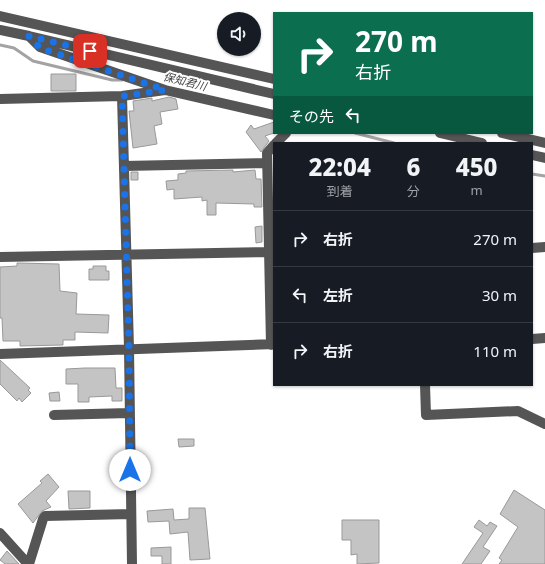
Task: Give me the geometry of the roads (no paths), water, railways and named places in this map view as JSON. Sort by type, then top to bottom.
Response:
[{"type":"street","points":[[0,16],[273,79]]},
{"type":"street","points":[[0,30],[273,94]]},
{"type":"street","points":[[29,36],[40,48],[165,90],[273,115]]},
{"type":"street","points":[[0,99],[122,96],[165,90]]},
{"type":"street","points":[[122,96],[125,254],[129,348],[132,564]]},
{"type":"street","points":[[277,142],[285,134]]},
{"type":"street","points":[[444,134],[478,142]]},
{"type":"street","points":[[506,134],[545,143]]},
{"type":"street","points":[[0,354],[129,348],[272,344],[272,252],[267,153],[273,146]]},
{"type":"street","points":[[533,155],[545,158]]},
{"type":"street","points":[[124,166],[267,163]]},
{"type":"street","points":[[533,248],[545,247]]},
{"type":"street","points":[[0,257],[272,252]]},
{"type":"street","points":[[533,339],[545,338]]},
{"type":"street","points":[[425,386],[426,415],[518,411],[545,424]]},
{"type":"street","points":[[54,415],[130,413]]},
{"type":"street","points":[[29,564],[42,519],[45,516],[131,514]]},
{"type":"street","points":[[0,533],[29,564]]},
{"type":"waterway","name":"保知君川","points":[[0,45],[14,48],[33,61],[112,80],[122,80]]},
{"type":"waterway","name":"保知君川","points":[[359,134],[390,142]]},
{"type":"waterway","name":"保知君川","points":[[533,174],[545,176]]}]
